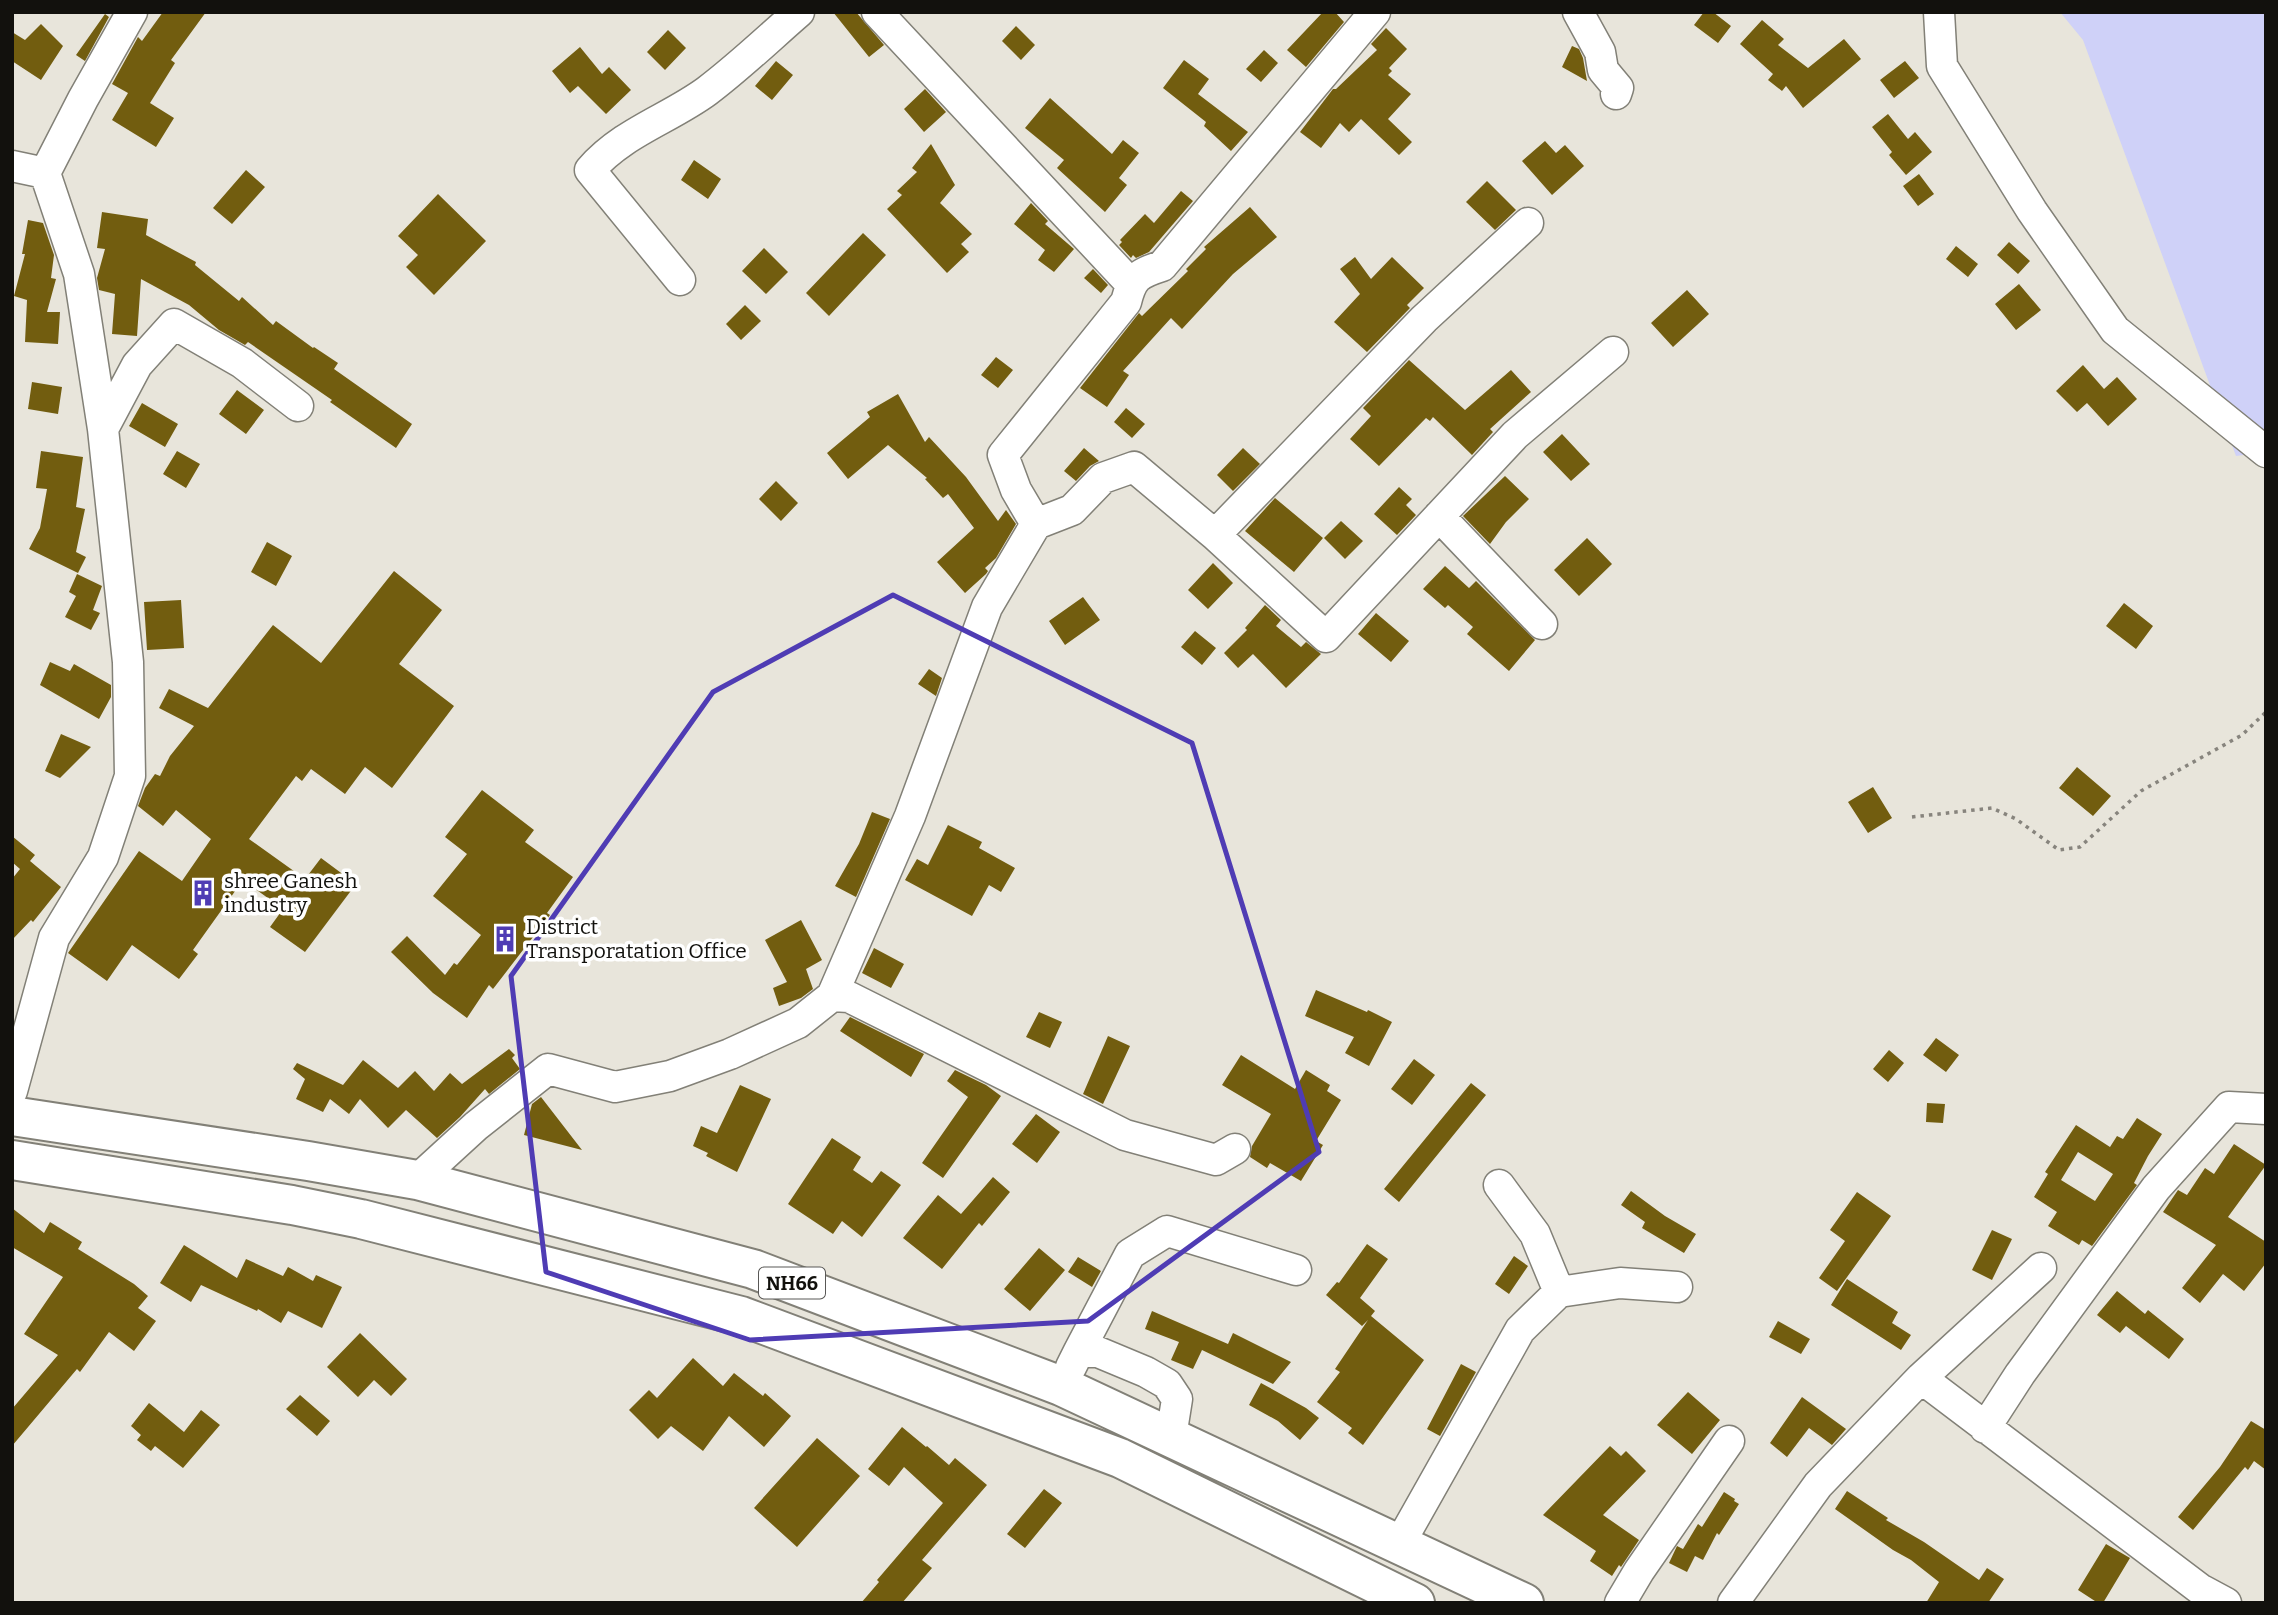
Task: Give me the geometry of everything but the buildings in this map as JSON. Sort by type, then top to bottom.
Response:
[{"type":"highway","name":"NH66","points":[[12,1116],[308,1161],[417,1181],[753,1269],[1061,1386],[1524,1603]]},
{"type":"highway","name":"NH66","points":[[12,1160],[292,1205],[361,1219],[741,1316],[1120,1458],[1415,1603]]},
{"type":"street","points":[[12,1091],[54,938],[103,857],[130,776],[128,662],[103,429],[79,274],[45,173],[132,12]]},
{"type":"street","points":[[680,280],[590,170],[605,153],[707,91],[799,12]]},
{"type":"street","points":[[877,12],[1130,283]]},
{"type":"street","points":[[1036,524],[1016,490],[1003,455],[1126,302],[1130,283],[1147,271],[1162,266],[1374,12]]},
{"type":"street","points":[[1578,12],[1600,52],[1603,70],[1618,88],[1616,94]]},
{"type":"street","points":[[1939,12],[1942,66],[2032,211],[2115,330],[2266,452]]},
{"type":"street","points":[[12,166],[45,173]]},
{"type":"street","points":[[1215,535],[1424,319],[1528,223]]},
{"type":"street","points":[[103,429],[136,365],[174,324],[243,363],[298,406]]},
{"type":"street","points":[[417,1181],[476,1126],[548,1069],[615,1087],[670,1076],[730,1054],[798,1023],[832,996],[910,816],[987,607],[1036,524],[1072,509],[1103,478],[1134,467],[1215,535],[1326,637],[1515,435],[1614,352]]},
{"type":"street","points":[[1439,516],[1542,624]]},
{"type":"street","points":[[832,996],[849,997],[1125,1135],[1216,1160],[1235,1149]]},
{"type":"street","points":[[1985,1428],[2020,1374],[2156,1188],[2229,1107],[2266,1108]]},
{"type":"street","points":[[1499,1185],[1535,1234],[1559,1292]]},
{"type":"street","points":[[1061,1386],[1130,1254],[1167,1231],[1296,1270]]},
{"type":"street","points":[[1734,1603],[1818,1485],[1921,1378],[2041,1268]]},
{"type":"street","points":[[1400,1543],[1520,1330],[1559,1292],[1620,1283],[1677,1287]]},
{"type":"street","points":[[1079,1351],[1098,1352],[1167,1384],[1177,1399],[1171,1437]]},
{"type":"street","points":[[1921,1378],[2200,1589],[2226,1603]]},
{"type":"street","points":[[1620,1603],[1729,1441]]},
{"type":"path","points":[[1912,817],[1992,807],[2016,819],[2059,850],[2080,848],[2141,791],[2242,735],[2266,712]]},
{"type":"highlighted area","points":[[893,595],[1192,743],[1319,1152],[1088,1321],[750,1340],[546,1272],[511,976],[713,692]]},
{"type":"shaded area","points":[[2060,12],[2266,12],[2266,452],[2236,456],[2083,40]]},
{"type":"place","name":"shree Ganesh industry","points":[[203,893]]},
{"type":"place","name":"District Transporatation Office","points":[[505,939]]}]
